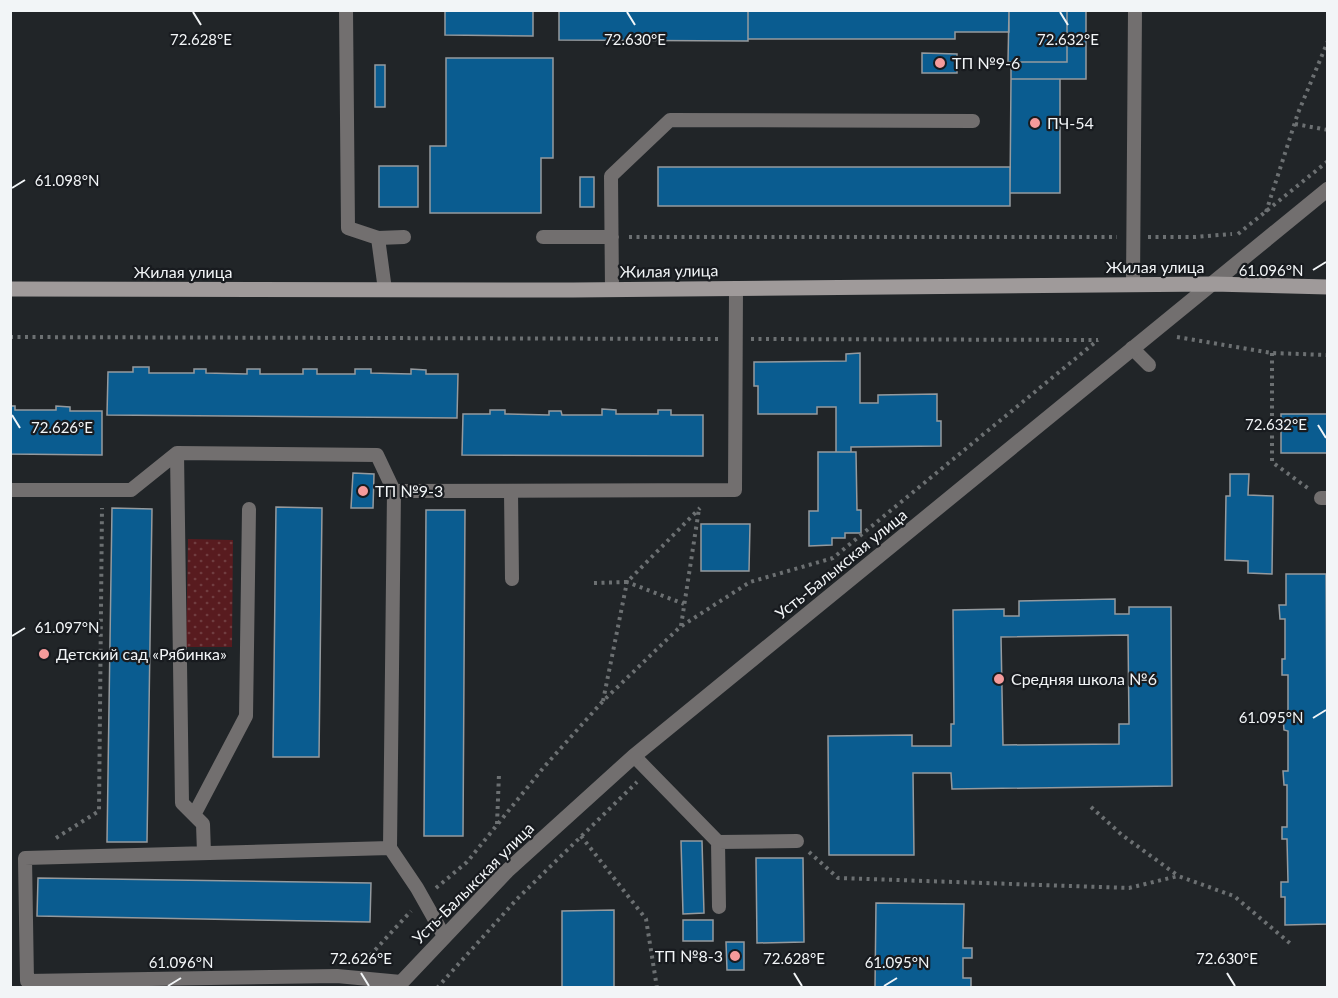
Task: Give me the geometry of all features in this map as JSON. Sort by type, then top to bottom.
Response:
[{"type":"main road","name":"Жилая улица","points":[[10,289],[612,290],[1213,284],[1328,287]]},
{"type":"street","name":"Усть-Балыкская улица","points":[[399,985],[507,872],[634,756],[1328,189]]},
{"type":"lane","points":[[346,10],[348,228],[378,238],[404,237]]},
{"type":"lane","points":[[1133,285],[1135,10]]},
{"type":"lane","points":[[612,290],[611,176],[670,120],[974,121]]},
{"type":"lane","points":[[543,237],[612,237]]},
{"type":"lane","points":[[378,238],[385,290]]},
{"type":"lane","points":[[394,491],[735,490],[736,289]]},
{"type":"lane","points":[[1132,348],[1149,365]]},
{"type":"lane","points":[[177,453],[182,803],[203,824],[204,853]]},
{"type":"lane","points":[[10,490],[131,490],[177,453],[377,455],[394,491],[390,848],[423,898],[444,936]]},
{"type":"lane","points":[[511,491],[512,579]]},
{"type":"lane","points":[[194,815],[246,716],[249,509]]},
{"type":"lane","points":[[634,756],[718,842],[719,907]]},
{"type":"lane","points":[[718,842],[797,841]]},
{"type":"lane","points":[[390,848],[25,858],[27,984],[352,977],[399,985]]},
{"type":"path","points":[[1266,212],[1295,124],[1328,40]]},
{"type":"path","points":[[1295,124],[1328,130]]},
{"type":"path","points":[[1238,234],[1328,161]]},
{"type":"path","points":[[612,237],[1195,237],[1232,234]]},
{"type":"path","points":[[1175,336],[1272,353],[1328,355]]},
{"type":"path","points":[[10,337],[1098,340],[833,558],[750,582],[680,627],[603,702],[544,767],[467,862],[423,898],[381,941],[352,977]]},
{"type":"path","points":[[1272,353],[1272,462],[1324,498]]},
{"type":"path","points":[[603,702],[627,582],[718,490]]},
{"type":"path","points":[[52,840],[99,811],[102,508]]},
{"type":"path","points":[[680,627],[699,509]]},
{"type":"path","points":[[594,583],[627,582],[684,604]]},
{"type":"path","points":[[437,987],[517,899],[648,771]]},
{"type":"path","points":[[497,825],[499,774]]},
{"type":"path","points":[[1091,807],[1122,835],[1178,876],[1234,896],[1292,945]]},
{"type":"path","points":[[581,836],[646,919],[657,987]]},
{"type":"path","points":[[797,841],[838,878],[1129,888],[1178,876]]},
{"type":"shaded area","points":[[188,539],[233,540],[232,647],[186,647]]},
{"type":"building","points":[[445,10],[533,10],[533,36],[445,35]]},
{"type":"building","points":[[559,10],[748,10],[748,41],[559,40]]},
{"type":"building","points":[[748,10],[1009,10],[1009,32],[955,32],[955,39],[748,39]]},
{"type":"building","points":[[1009,10],[1067,10],[1067,62],[1008,62]]},
{"type":"building","points":[[1067,10],[1086,10],[1086,79],[1011,79],[1011,62],[1067,62]]},
{"type":"building","name":"ТП №9-6","points":[[922,53],[957,54],[957,73],[922,73]]},
{"type":"building","points":[[446,58],[553,58],[553,158],[541,158],[541,213],[430,213],[430,146],[446,146]]},
{"type":"building","points":[[375,65],[385,65],[385,107],[375,107]]},
{"type":"building","name":"ПЧ-54","points":[[1011,79],[1060,79],[1060,193],[1010,193]]},
{"type":"building","points":[[379,166],[418,166],[418,207],[379,207]]},
{"type":"building","points":[[658,167],[1010,167],[1010,206],[658,206]]},
{"type":"building","points":[[580,177],[594,177],[594,207],[580,207]]},
{"type":"building","points":[[860,353],[860,403],[878,403],[878,395],[937,394],[937,421],[941,421],[941,446],[851,447],[851,452],[836,452],[836,407],[817,407],[817,414],[758,414],[758,386],[754,386],[754,362],[846,361],[846,354]]},
{"type":"building","points":[[133,367],[149,367],[149,373],[194,373],[194,369],[206,369],[206,373],[247,374],[247,369],[260,369],[260,374],[303,374],[303,369],[317,369],[317,374],[355,374],[355,369],[371,369],[371,373],[411,374],[411,369],[426,370],[426,374],[458,374],[457,418],[107,415],[108,372],[133,372]]},
{"type":"building","points":[[10,406],[15,406],[15,410],[56,410],[56,406],[70,407],[70,411],[102,411],[102,455],[10,454]]},
{"type":"building","points":[[602,409],[616,410],[616,414],[658,414],[658,410],[671,410],[671,415],[703,415],[703,456],[462,455],[463,414],[490,414],[490,410],[505,410],[505,414],[549,415],[549,411],[561,411],[562,415],[602,415]]},
{"type":"building","points":[[1281,414],[1328,414],[1328,453],[1281,453]]},
{"type":"building","points":[[818,452],[856,452],[857,510],[861,510],[861,533],[845,533],[845,538],[832,538],[832,545],[809,546],[809,511],[818,511]]},
{"type":"building","name":"ТП №9-3","points":[[353,473],[374,474],[373,508],[351,508]]},
{"type":"building","points":[[1230,474],[1249,474],[1248,495],[1273,496],[1272,574],[1248,573],[1248,561],[1225,560],[1226,496],[1230,496]]},
{"type":"building","points":[[276,507],[322,508],[319,757],[273,757]]},
{"type":"building","points":[[112,508],[152,509],[147,842],[107,842]]},
{"type":"building","points":[[426,510],[465,510],[463,836],[424,836]]},
{"type":"building","points":[[701,524],[750,524],[749,571],[701,571]]},
{"type":"building","points":[[1286,574],[1326,574],[1328,924],[1285,925],[1285,897],[1281,897],[1281,882],[1288,882],[1287,839],[1282,839],[1282,827],[1287,827],[1287,785],[1284,785],[1283,771],[1288,771],[1288,731],[1284,730],[1283,717],[1288,717],[1288,675],[1282,675],[1282,659],[1285,659],[1285,619],[1280,619],[1279,605],[1286,605]]},
{"type":"building","points":[[1115,599],[1115,614],[1129,614],[1129,607],[1171,607],[1172,786],[952,789],[951,773],[913,773],[914,855],[829,855],[828,736],[912,735],[912,746],[951,746],[951,724],[954,724],[953,610],[1004,609],[1004,616],[1019,616],[1019,601]],"holes":[[[1128,635],[1129,724],[1119,724],[1119,744],[1003,745],[1001,637]]]},
{"type":"building","points":[[681,841],[702,841],[704,913],[683,914]]},
{"type":"building","points":[[756,858],[803,858],[804,942],[757,943]]},
{"type":"building","points":[[38,878],[371,883],[370,922],[37,916]]},
{"type":"building","points":[[876,903],[964,904],[963,948],[972,948],[972,958],[963,958],[963,978],[971,978],[971,988],[875,988]]},
{"type":"building","points":[[614,910],[614,988],[562,988],[562,911]]},
{"type":"building","points":[[683,920],[713,920],[713,941],[683,941]]},
{"type":"building","name":"ТП №8-3","points":[[726,942],[744,942],[744,970],[727,970]]},
{"type":"place","name":"ТП №9-6","points":[[940,63]]},
{"type":"place","name":"ПЧ-54","points":[[1035,123]]},
{"type":"place","name":"ТП №9-3","points":[[363,491]]},
{"type":"place","name":"Детский сад «Рябинка»","points":[[44,654]]},
{"type":"place","name":"Средняя школа №6","points":[[999,679]]},
{"type":"place","name":"ТП №8-3","points":[[735,956]]}]
